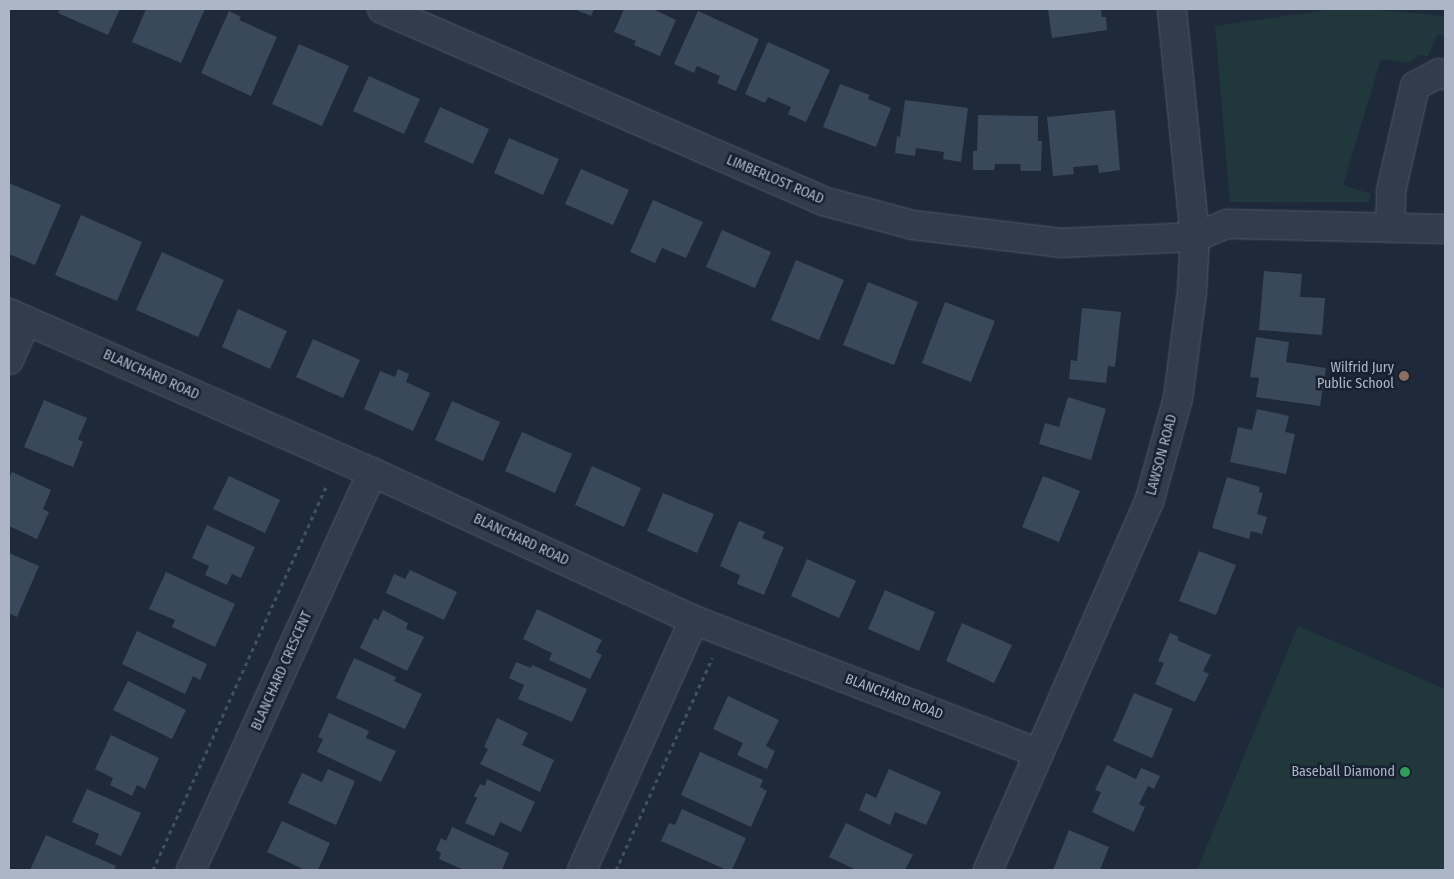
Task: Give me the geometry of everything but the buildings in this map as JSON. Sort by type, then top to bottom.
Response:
[{"type":"street","name":"LIMBERLOST ROAD","points":[[382,9],[823,201],[913,225],[1061,243],[1195,237],[1228,224],[1445,228]]},
{"type":"street","name":"LAWSON ROAD","points":[[988,870],[1150,502],[1178,398],[1192,292],[1195,237],[1172,9]]},
{"type":"street","points":[[1390,227],[1391,191],[1415,86],[1439,73],[1445,74]]},
{"type":"street","points":[[9,360],[17,317]]},
{"type":"street","name":"BLANCHARD ROAD","points":[[17,317],[372,472],[694,620],[1039,753]]},
{"type":"street","name":"BLANCHARD CRESCENT","points":[[191,870],[372,472]]},
{"type":"street","points":[[582,870],[694,620]]},
{"type":"path","points":[[153,870],[328,484]]},
{"type":"path","points":[[616,870],[714,653]]},
{"type":"green space","points":[[1334,9],[1368,9],[1445,16],[1445,36],[1438,34],[1428,56],[1420,55],[1408,63],[1381,59],[1343,185],[1371,194],[1369,202],[1230,202],[1215,26]]},
{"type":"green space","points":[[1298,626],[1445,689],[1445,870],[1197,870]]},
{"type":"place","name":"Wilfrid Jury Public School","points":[[1404,376]]},
{"type":"place","name":"Baseball Diamond","points":[[1405,772]]}]
